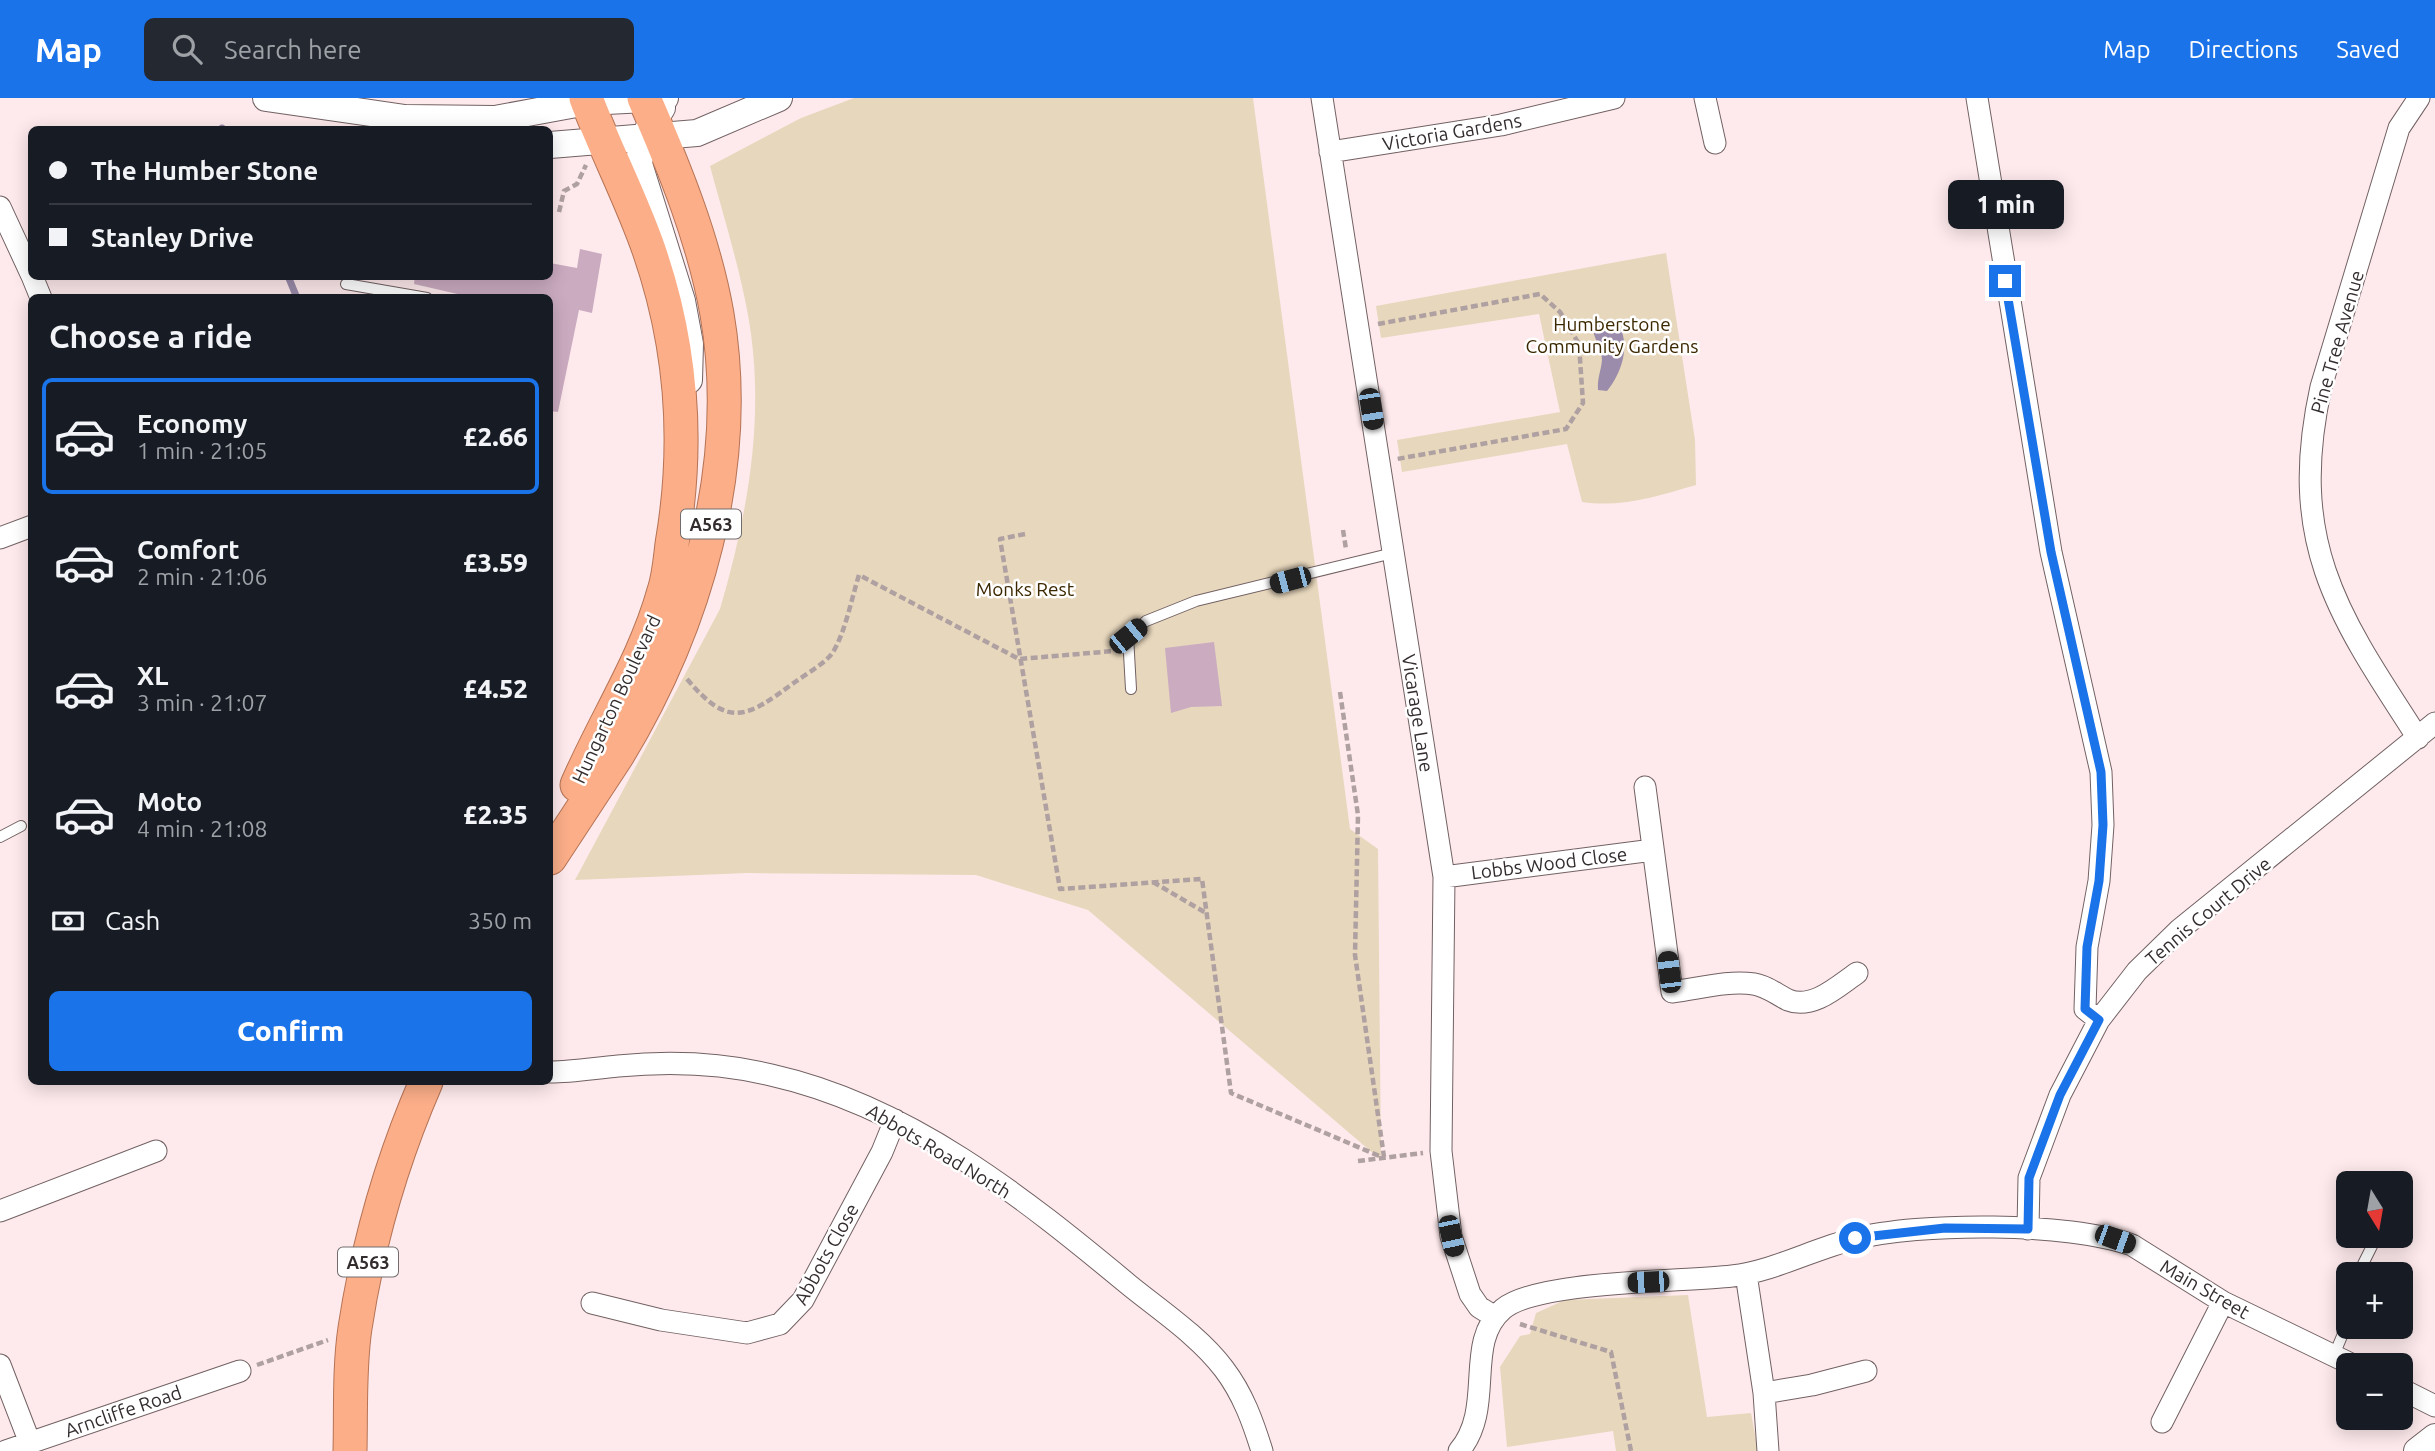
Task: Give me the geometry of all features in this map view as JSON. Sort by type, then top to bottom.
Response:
[{"type":"highway","name":"Hungarton Boulevard","points":[[553,841],[585,767],[636,665],[665,591],[680,499],[682,431],[672,337],[659,279],[631,117]]},
{"type":"highway","name":"Hungarton Boulevard","points":[[553,853],[618,754],[665,661],[692,596],[713,514],[724,426],[717,315],[705,261],[631,117]]},
{"type":"highway","name":"A563","points":[[350,1451],[355,1331],[380,1210],[402,1136],[425,1085]]},
{"type":"street","points":[[266,98],[405,118],[631,117],[697,133],[740,117],[779,98]]},
{"type":"street","name":"Vicarage Lane","points":[[1322,98],[1444,877],[1441,1152],[1456,1257],[1470,1294],[1479,1307],[1495,1317]]},
{"type":"street","name":"Victoria Gardens","points":[[1330,152],[1501,125],[1614,98]]},
{"type":"street","points":[[1705,98],[1715,143]]},
{"type":"street","points":[[1976,98],[2051,552],[2101,772],[2103,825],[2099,881],[2087,947],[2085,988],[2085,1009],[2099,1020]]},
{"type":"street","name":"Pine Tree Avenue","points":[[2418,738],[2354,639],[2331,592],[2317,541],[2310,480],[2314,417],[2321,387],[2399,128],[2419,98]]},
{"type":"street","points":[[556,145],[631,117]]},
{"type":"street","points":[[405,118],[428,126]]},
{"type":"street","points":[[0,206],[28,267]]},
{"type":"street","points":[[0,538],[28,528]]},
{"type":"street","name":"Tennis Court Drive","points":[[2028,1229],[2029,1178],[2060,1095],[2099,1020],[2137,971],[2179,930],[2435,723]]},
{"type":"street","name":"Lobbs Wood Close","points":[[1646,787],[1672,992],[1747,983],[1767,987],[1786,999],[1804,1003],[1814,1000],[1857,973]]},
{"type":"street","name":"Lobbs Wood Close","points":[[1444,877],[1653,850]]},
{"type":"street","name":"Abbots Road North","points":[[553,1072],[657,1064],[737,1068],[804,1083],[895,1120],[981,1170],[1058,1226],[1200,1343],[1234,1384],[1246,1406],[1262,1451]]},
{"type":"street","name":"Abbots Close","points":[[592,1303],[674,1323],[747,1333],[780,1324],[803,1300],[882,1152],[895,1120]]},
{"type":"street","points":[[0,1211],[156,1151]]},
{"type":"street","name":"Main Street","points":[[1495,1317],[1515,1301],[1527,1296],[1624,1283],[1746,1274],[1855,1238],[1945,1228],[2028,1229],[2098,1235],[2124,1242],[2224,1302],[2336,1357]]},
{"type":"street","points":[[1746,1274],[1764,1393],[1768,1451]]},
{"type":"street","points":[[2162,1422],[2224,1302]]},
{"type":"street","points":[[1465,1449],[1479,1410],[1484,1339],[1495,1317]]},
{"type":"street","points":[[0,1365],[30,1443]]},
{"type":"street","name":"Arncliffe Road","points":[[6,1451],[240,1371]]},
{"type":"street","points":[[1764,1393],[1812,1385],[1866,1371]]},
{"type":"street","points":[[2413,1395],[2435,1406]]},
{"type":"street","points":[[2417,1451],[2435,1437]]},
{"type":"lane","points":[[346,284],[404,294]]},
{"type":"lane","points":[[1131,689],[1128,636],[1146,621],[1170,610],[1218,595],[1394,553]]},
{"type":"lane","points":[[0,837],[20,826]]},
{"type":"path","points":[[559,212],[564,191],[577,184],[631,117]]},
{"type":"path","points":[[1358,328],[1539,294],[1560,312],[1579,344],[1583,403],[1566,429],[1379,463]]},
{"type":"path","points":[[1025,534],[1000,539],[1060,889],[1202,879],[1231,1093],[1384,1158]]},
{"type":"path","points":[[679,671],[712,704],[729,713],[745,713],[761,707],[833,653],[859,575],[1019,659],[1129,650]]},
{"type":"path","points":[[1340,692],[1358,815],[1355,955],[1384,1158]]},
{"type":"path","points":[[1153,882],[1206,913]]},
{"type":"path","points":[[1358,1161],[1441,1152]]},
{"type":"path","points":[[1495,1317],[1611,1352],[1631,1451]]},
{"type":"path","points":[[240,1371],[355,1331]]},
{"type":"green space","name":"Monks Rest","points":[[854,98],[1253,98],[1350,829],[1378,849],[1381,1160],[1088,910],[976,875],[747,873],[575,880],[720,609],[746,500],[754,427],[753,352],[740,278],[710,166],[801,118]]},
{"type":"green space","name":"Humberstone Community Gardens","points":[[1666,253],[1695,440],[1696,485],[1626,502],[1582,502],[1567,444],[1402,472],[1397,440],[1560,412],[1539,314],[1381,338],[1376,306]]},
{"type":"green space","points":[[1688,1295],[1707,1417],[1751,1413],[1758,1451],[1616,1451],[1613,1431],[1507,1447],[1500,1367],[1520,1336],[1530,1334],[1536,1313],[1565,1300]]},
{"type":"shaded area","points":[[1603,320],[1619,326],[1624,342],[1623,360],[1607,391],[1598,390],[1602,360],[1593,330],[1593,325]]},
{"type":"building","points":[[580,249],[602,254],[592,313],[579,310],[558,412],[553,411],[553,294],[458,294],[414,284],[414,280],[553,280],[553,264],[577,268]]},
{"type":"building","points":[[1214,642],[1222,706],[1191,707],[1171,713],[1165,648]]},
{"type":"waterway","points":[[290,280],[295,294]]},
{"type":"route","points":[[1855,1238],[1945,1228],[2028,1229],[2029,1178],[2060,1095],[2099,1020],[2085,1009],[2085,993],[2087,947],[2099,881],[2103,825],[2101,772],[2051,552],[2005,281]]}]
